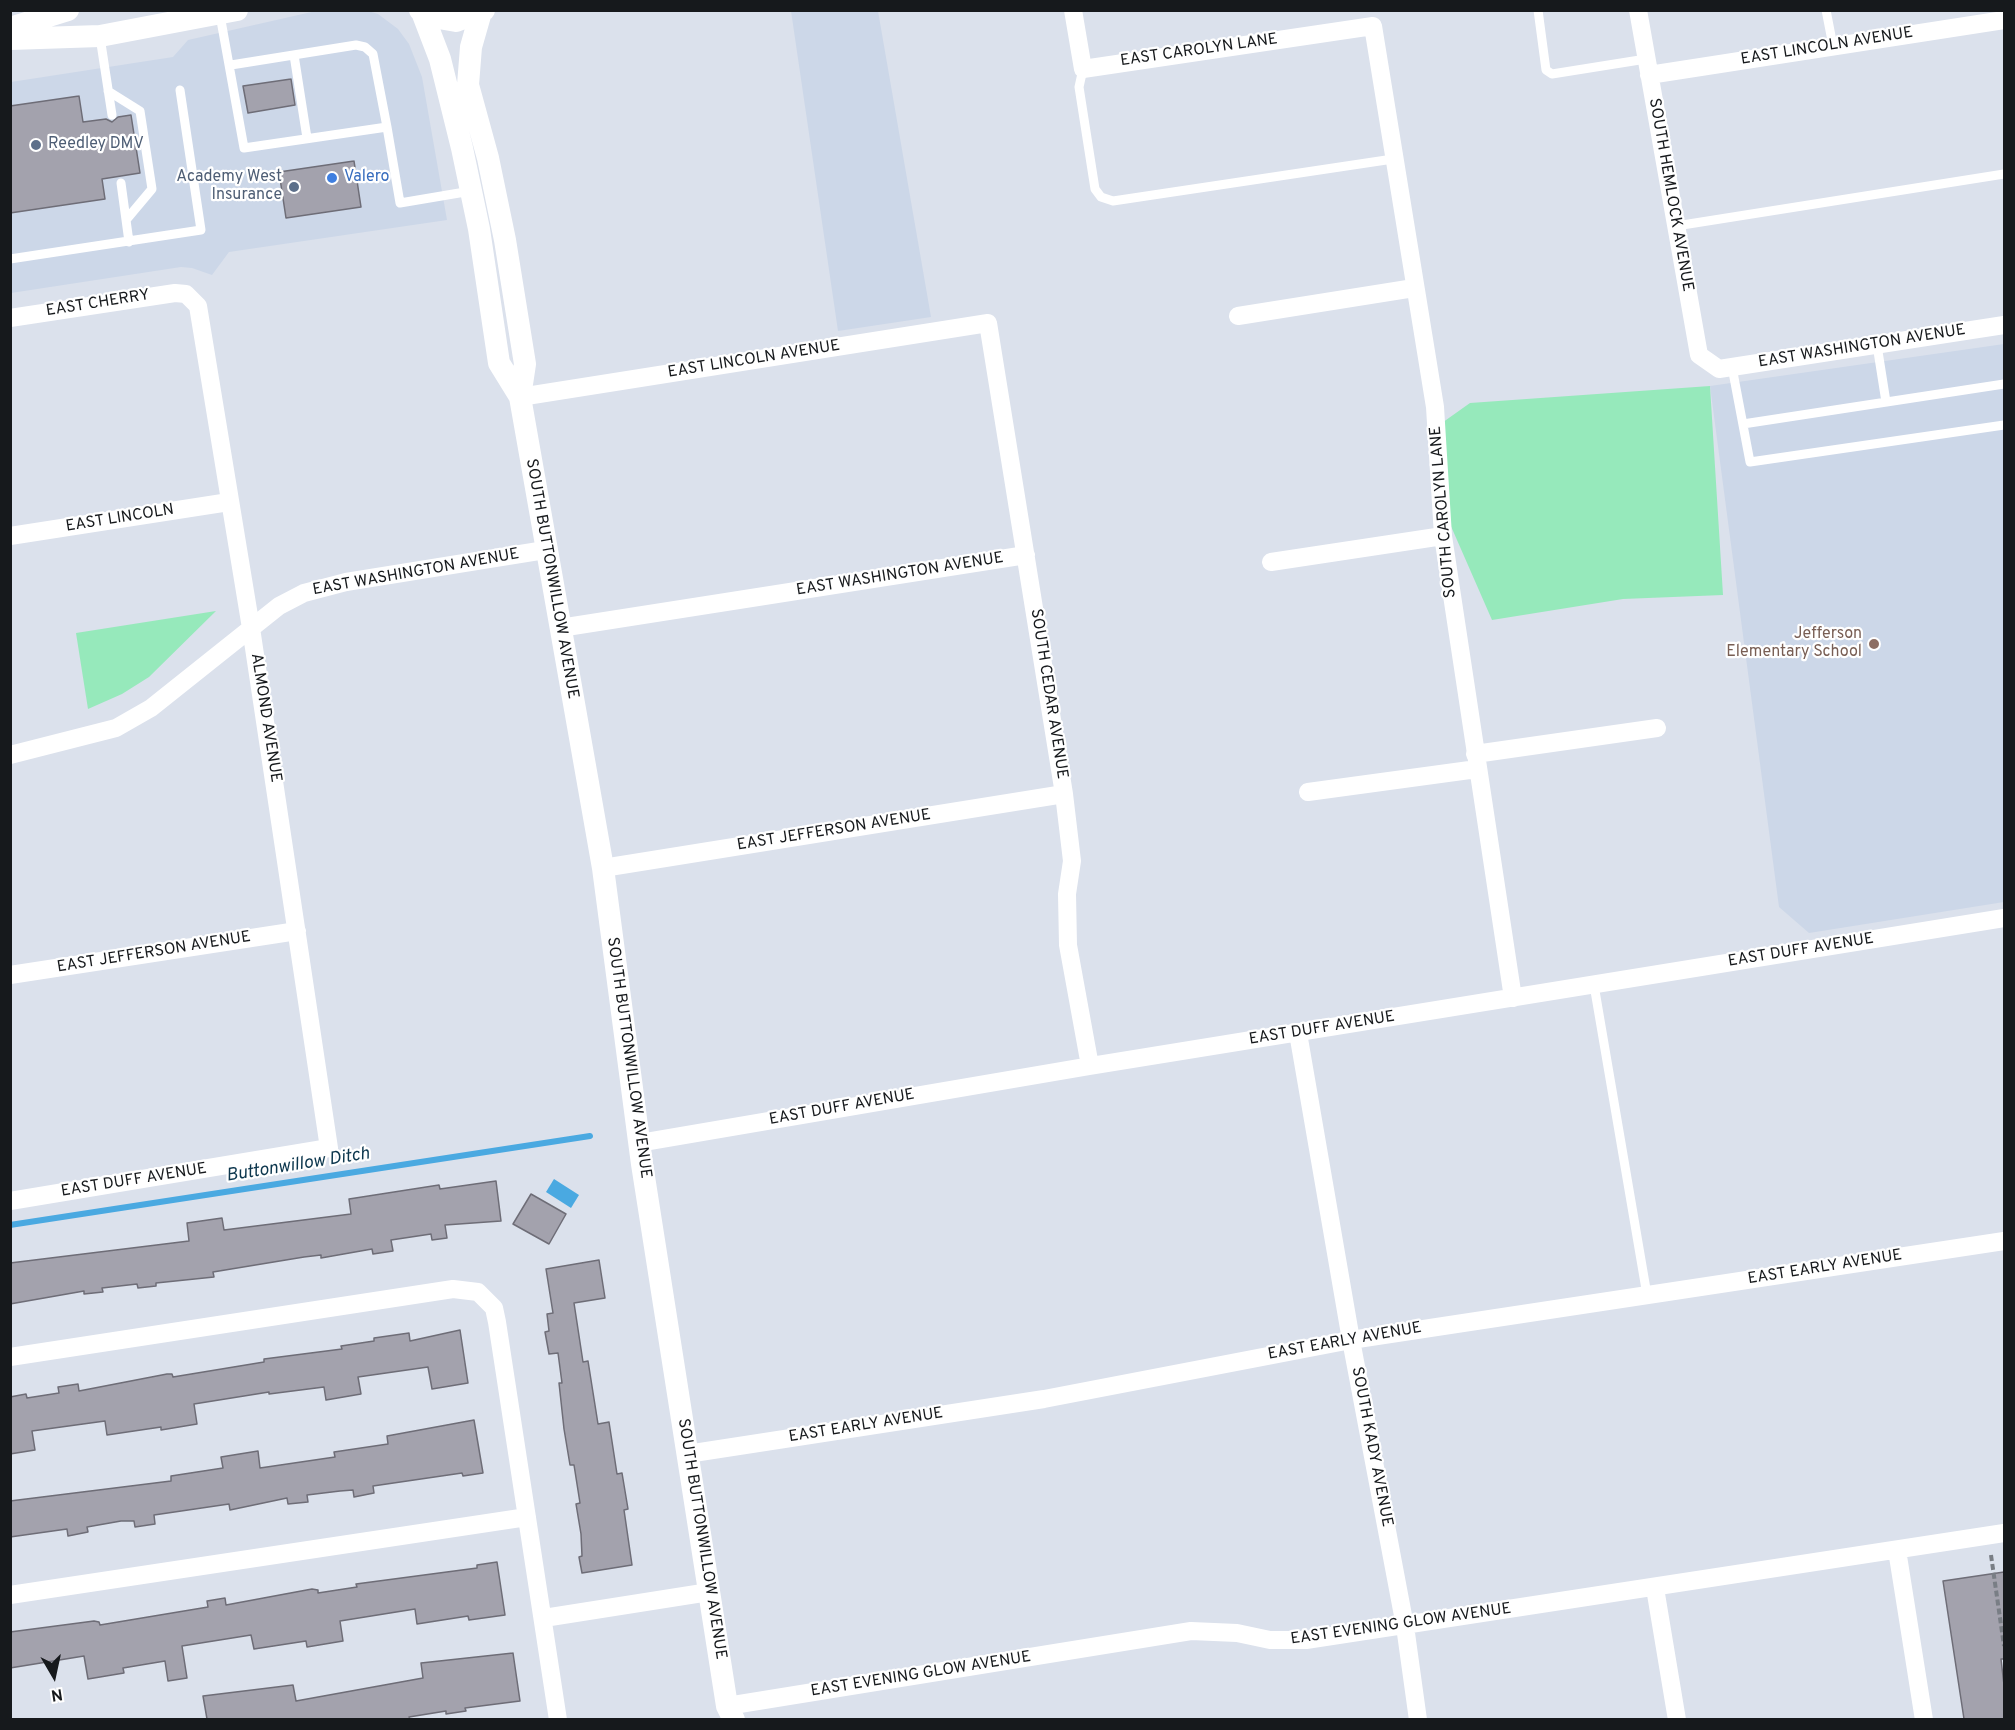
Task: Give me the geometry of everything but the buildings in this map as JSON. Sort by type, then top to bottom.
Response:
[{"type":"street","points":[[10,28],[68,10]]},
{"type":"street","points":[[1072,10],[1083,69]]},
{"type":"street","name":"SOUTH HEMLOCK AVENUE","points":[[1638,10],[1699,354],[1726,368]]},
{"type":"street","points":[[421,11],[433,17],[456,21],[483,11]]},
{"type":"street","name":"SOUTH BUTTONWILLOW AVENUE","points":[[421,11],[440,59],[471,191],[499,363],[520,397]]},
{"type":"street","name":"SOUTH BUTTONWILLOW AVENUE","points":[[483,11],[471,47],[468,85],[488,158],[525,364],[520,397],[545,550],[603,867],[639,1143],[709,1592],[731,1713]]},
{"type":"street","points":[[10,39],[100,36],[228,13]]},
{"type":"street","name":"EAST LINCOLN AVENUE","points":[[1647,67],[1833,46],[2004,20]]},
{"type":"street","name":"EAST CAROLYN LANE","points":[[1083,69],[1373,26]]},
{"type":"street","name":"SOUTH CAROLYN LANE","points":[[1373,26],[1413,288],[1434,407],[1443,536],[1513,998]]},
{"type":"street","points":[[1238,316],[1413,288]]},
{"type":"street","name":"EAST CHERRY","points":[[10,318],[176,292],[186,294]]},
{"type":"street","name":"ALMOND AVENUE","points":[[186,294],[198,306],[200,316],[251,628],[329,1148]]},
{"type":"street","name":"EAST LINCOLN AVENUE","points":[[520,397],[988,322]]},
{"type":"street","name":"SOUTH CEDAR AVENUE","points":[[988,322],[1064,794],[1072,861],[1067,894],[1068,945],[1090,1066]]},
{"type":"street","name":"EAST WASHINGTON AVENUE","points":[[1726,368],[2004,325]]},
{"type":"street","name":"EAST LINCOLN","points":[[10,536],[229,502]]},
{"type":"street","points":[[1271,562],[1443,536]]},
{"type":"street","name":"EAST WASHINGTON AVENUE","points":[[10,755],[116,728],[151,708],[279,606],[304,593],[325,587],[545,550]]},
{"type":"street","name":"EAST WASHINGTON AVENUE","points":[[560,628],[1026,555]]},
{"type":"street","points":[[1308,792],[1657,728]]},
{"type":"street","name":"EAST JEFFERSON AVENUE","points":[[603,867],[1064,794]]},
{"type":"street","name":"EAST DUFF AVENUE","points":[[639,1143],[1090,1066],[2004,918]]},
{"type":"street","name":"EAST JEFFERSON AVENUE","points":[[10,975],[297,931]]},
{"type":"street","name":"SOUTH KADY AVENUE","points":[[1298,1033],[1351,1340],[1405,1626],[1418,1719]]},
{"type":"street","name":"EAST DUFF AVENUE","points":[[10,1201],[329,1148]]},
{"type":"street","name":"EAST EARLY AVENUE","points":[[687,1454],[1044,1399],[1351,1340],[2004,1241]]},
{"type":"street","points":[[10,1357],[453,1289],[478,1292],[494,1308],[558,1719]]},
{"type":"street","points":[[10,1595],[527,1517]]},
{"type":"street","name":"EAST EVENING GLOW AVENUE","points":[[731,1713],[1191,1631],[1225,1632],[1288,1641],[1405,1626],[2004,1533]]},
{"type":"street","points":[[1897,1550],[1924,1719]]},
{"type":"street","points":[[1655,1588],[1677,1719]]},
{"type":"street","points":[[544,1618],[709,1592]]},
{"type":"lane","points":[[1538,10],[1546,70],[1552,74],[1647,67]]},
{"type":"lane","points":[[1826,10],[1833,46]]},
{"type":"lane","points":[[228,13],[231,66],[244,148],[387,127]]},
{"type":"lane","points":[[100,36],[112,115]]},
{"type":"lane","points":[[231,66],[356,45],[365,47],[373,54],[400,203],[471,191]]},
{"type":"lane","points":[[294,55],[308,138]]},
{"type":"lane","points":[[1083,69],[1079,87],[1095,189],[1101,197],[1113,201],[1393,159]]},
{"type":"lane","points":[[10,259],[201,230],[180,90]]},
{"type":"lane","points":[[108,91],[140,111],[152,189],[126,220]]},
{"type":"lane","points":[[1676,226],[2004,174]]},
{"type":"lane","points":[[121,183],[129,242]]},
{"type":"lane","points":[[1877,345],[1886,402]]},
{"type":"lane","points":[[1726,368],[1743,424],[1750,462],[2004,425]]},
{"type":"lane","points":[[1743,424],[2004,384]]},
{"type":"lane","points":[[1594,985],[1647,1295]]},
{"type":"path","points":[[1991,1555],[2003,1621],[2004,1646]]},
{"type":"shaded area","points":[[316,11],[368,11],[378,14],[398,29],[409,44],[422,77],[447,220],[229,252],[212,275],[181,267],[11,293],[11,82],[173,57],[188,40]]},
{"type":"shaded area","points":[[791,11],[878,11],[931,317],[838,331]]},
{"type":"shaded area","name":"Jefferson Elementary School","points":[[2004,344],[2004,902],[1809,933],[1779,907],[1710,386]]},
{"type":"green space","points":[[1710,386],[1723,595],[1623,599],[1492,620],[1436,492],[1439,425],[1470,403]]},
{"type":"green space","points":[[216,611],[149,677],[122,694],[88,709],[76,633]]},
{"type":"water","points":[[554,1179],[579,1195],[571,1208],[546,1192]]},
{"type":"waterway","name":"Buttonwillow Ditch","points":[[10,1225],[590,1136]]},
{"type":"place","name":"Reedley DMV","points":[[36,145]]},
{"type":"place","name":"Valero","points":[[332,178]]},
{"type":"place","name":"Academy West Insurance","points":[[294,187]]},
{"type":"place","name":"Jefferson Elementary School","points":[[1874,644]]}]
